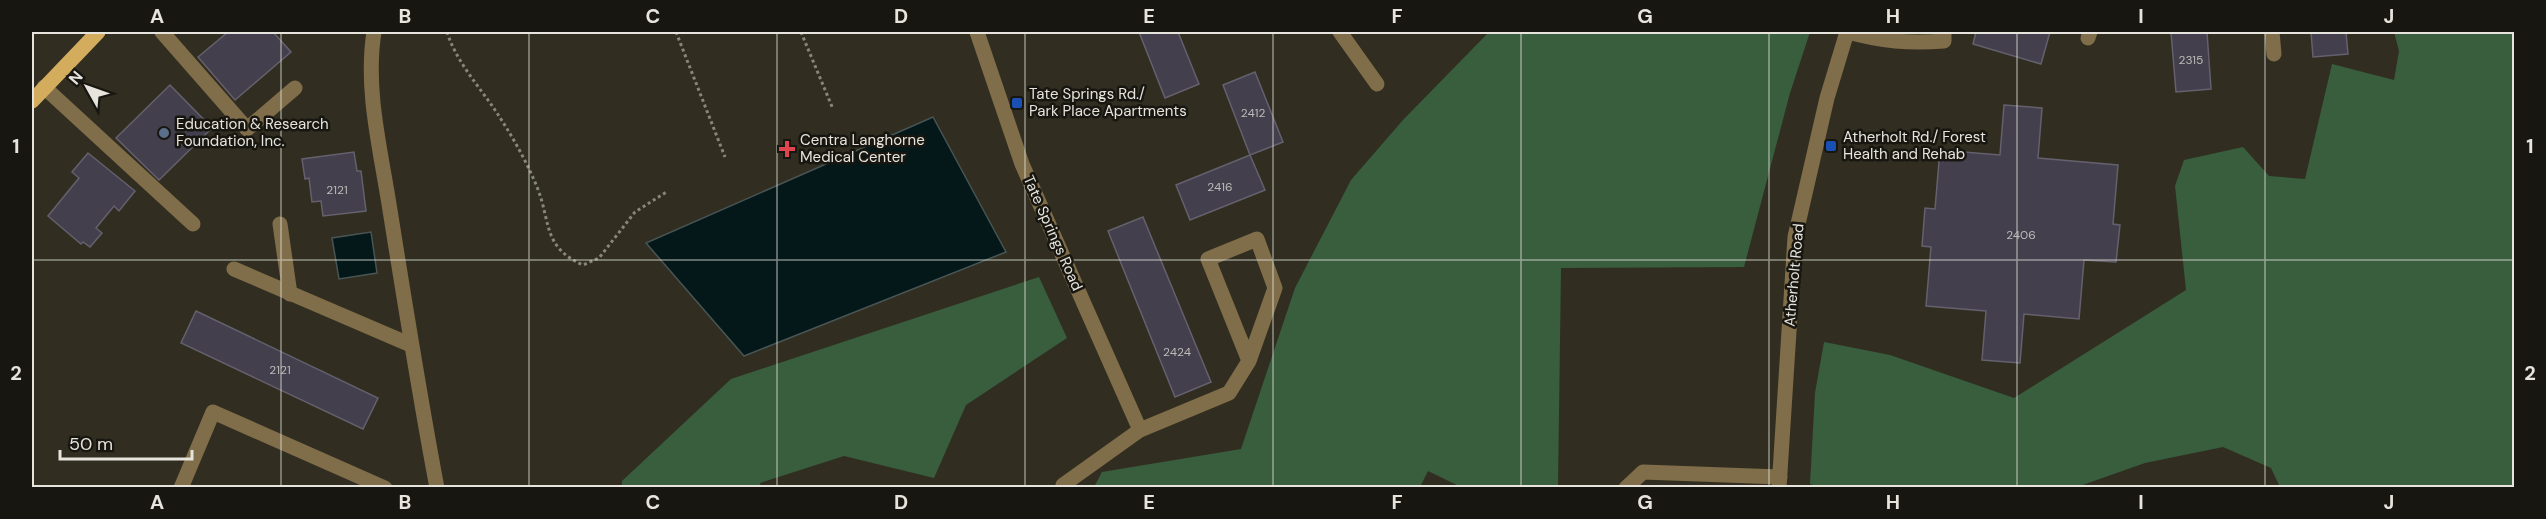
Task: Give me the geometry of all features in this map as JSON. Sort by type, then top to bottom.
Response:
[{"type":"main road","points":[[32,101],[98,32]]},
{"type":"street","points":[[162,32],[247,129],[295,88]]},
{"type":"street","points":[[374,32],[369,61],[373,102],[411,345],[437,488]]},
{"type":"street","name":"Tate Springs Road","points":[[976,32],[1022,164],[1140,430]]},
{"type":"street","points":[[1340,32],[1377,84]]},
{"type":"street","points":[[1847,32],[1882,41],[1909,44],[1944,41],[1944,32]]},
{"type":"street","name":"Atherholt Road","points":[[1779,482],[1795,237],[1827,98],[1847,32]]},
{"type":"street","points":[[2272,32],[2274,54]]},
{"type":"street","points":[[44,87],[193,224]]},
{"type":"street","points":[[280,224],[290,294]]},
{"type":"street","points":[[1063,488],[1063,485],[1140,430],[1229,393],[1250,361],[1275,288],[1257,239],[1208,259],[1250,361]]},
{"type":"street","points":[[234,269],[411,345]]},
{"type":"street","points":[[181,488],[213,412],[385,488]]},
{"type":"street","points":[[1626,488],[1643,472],[1779,482]]},
{"type":"path","points":[[447,32],[468,72],[496,111],[521,155],[537,188],[551,239],[566,258],[583,265],[599,258],[635,212],[668,191]]},
{"type":"path","points":[[676,32],[725,157]]},
{"type":"path","points":[[801,32],[833,109]]},
{"type":"green space","points":[[1489,32],[1810,32],[1790,93],[1744,267],[1561,268],[1558,485],[1555,488],[1461,487],[1428,471],[1420,487],[1094,487],[1102,472],[1241,449],[1295,288],[1351,180],[1403,120]]},
{"type":"green space","points":[[2394,32],[2514,32],[2514,487],[2280,487],[2271,468],[2223,447],[2145,463],[2077,487],[1822,488],[1810,484],[1815,393],[1824,342],[1890,355],[2014,398],[2186,290],[2175,186],[2184,160],[2243,147],[2269,176],[2305,179],[2332,64],[2394,80],[2399,51]]},
{"type":"green space","points":[[1039,277],[1067,338],[966,405],[934,478],[844,456],[760,483],[761,487],[622,487],[622,481],[731,379]]},
{"type":"shaded area","points":[[933,117],[1006,252],[744,356],[646,243]]},
{"type":"shaded area","points":[[371,232],[377,273],[339,279],[332,238]]},
{"type":"building","points":[[228,32],[273,32],[291,52],[235,100],[198,57]]},
{"type":"building","points":[[1139,32],[1178,32],[1199,84],[1165,98]]},
{"type":"building","points":[[1976,32],[2050,32],[2041,64],[1973,44]]},
{"type":"building","points":[[2171,32],[2207,32],[2211,89],[2176,92]]},
{"type":"building","points":[[2311,32],[2346,32],[2348,54],[2313,57]]},
{"type":"building","points":[[1255,72],[1283,142],[1250,155],[1223,85]]},
{"type":"building","name":"Education & Research Foundation, Inc.","points":[[170,85],[212,128],[159,180],[116,138]]},
{"type":"building","points":[[2004,105],[2042,108],[2038,158],[2118,165],[2113,224],[2120,225],[2116,262],[2084,260],[2079,319],[2024,314],[2020,363],[1982,360],[1986,311],[1926,306],[1931,247],[1922,246],[1925,208],[1935,209],[1940,150],[2000,155]]},
{"type":"building","points":[[354,152],[357,171],[361,171],[366,211],[323,216],[321,201],[312,202],[309,178],[305,179],[302,159]]},
{"type":"building","points":[[88,153],[135,191],[119,211],[114,206],[96,228],[102,233],[90,247],[83,242],[81,244],[48,216],[79,178],[72,172]]},
{"type":"building","points":[[1250,155],[1265,190],[1190,220],[1176,185]]},
{"type":"building","points":[[1143,217],[1211,382],[1175,397],[1108,231]]},
{"type":"building","points":[[196,311],[378,398],[363,429],[181,343]]},
{"type":"place","name":"Tate Springs Rd./ Park Place Apartments","points":[[1017,103]]},
{"type":"place","name":"Education & Research Foundation, Inc.","points":[[164,133]]},
{"type":"place","name":"Atherholt Rd./ Forest Health and Rehab","points":[[1831,146]]},
{"type":"place","name":"Centra Langhorne Medical Center","points":[[787,149]]}]
